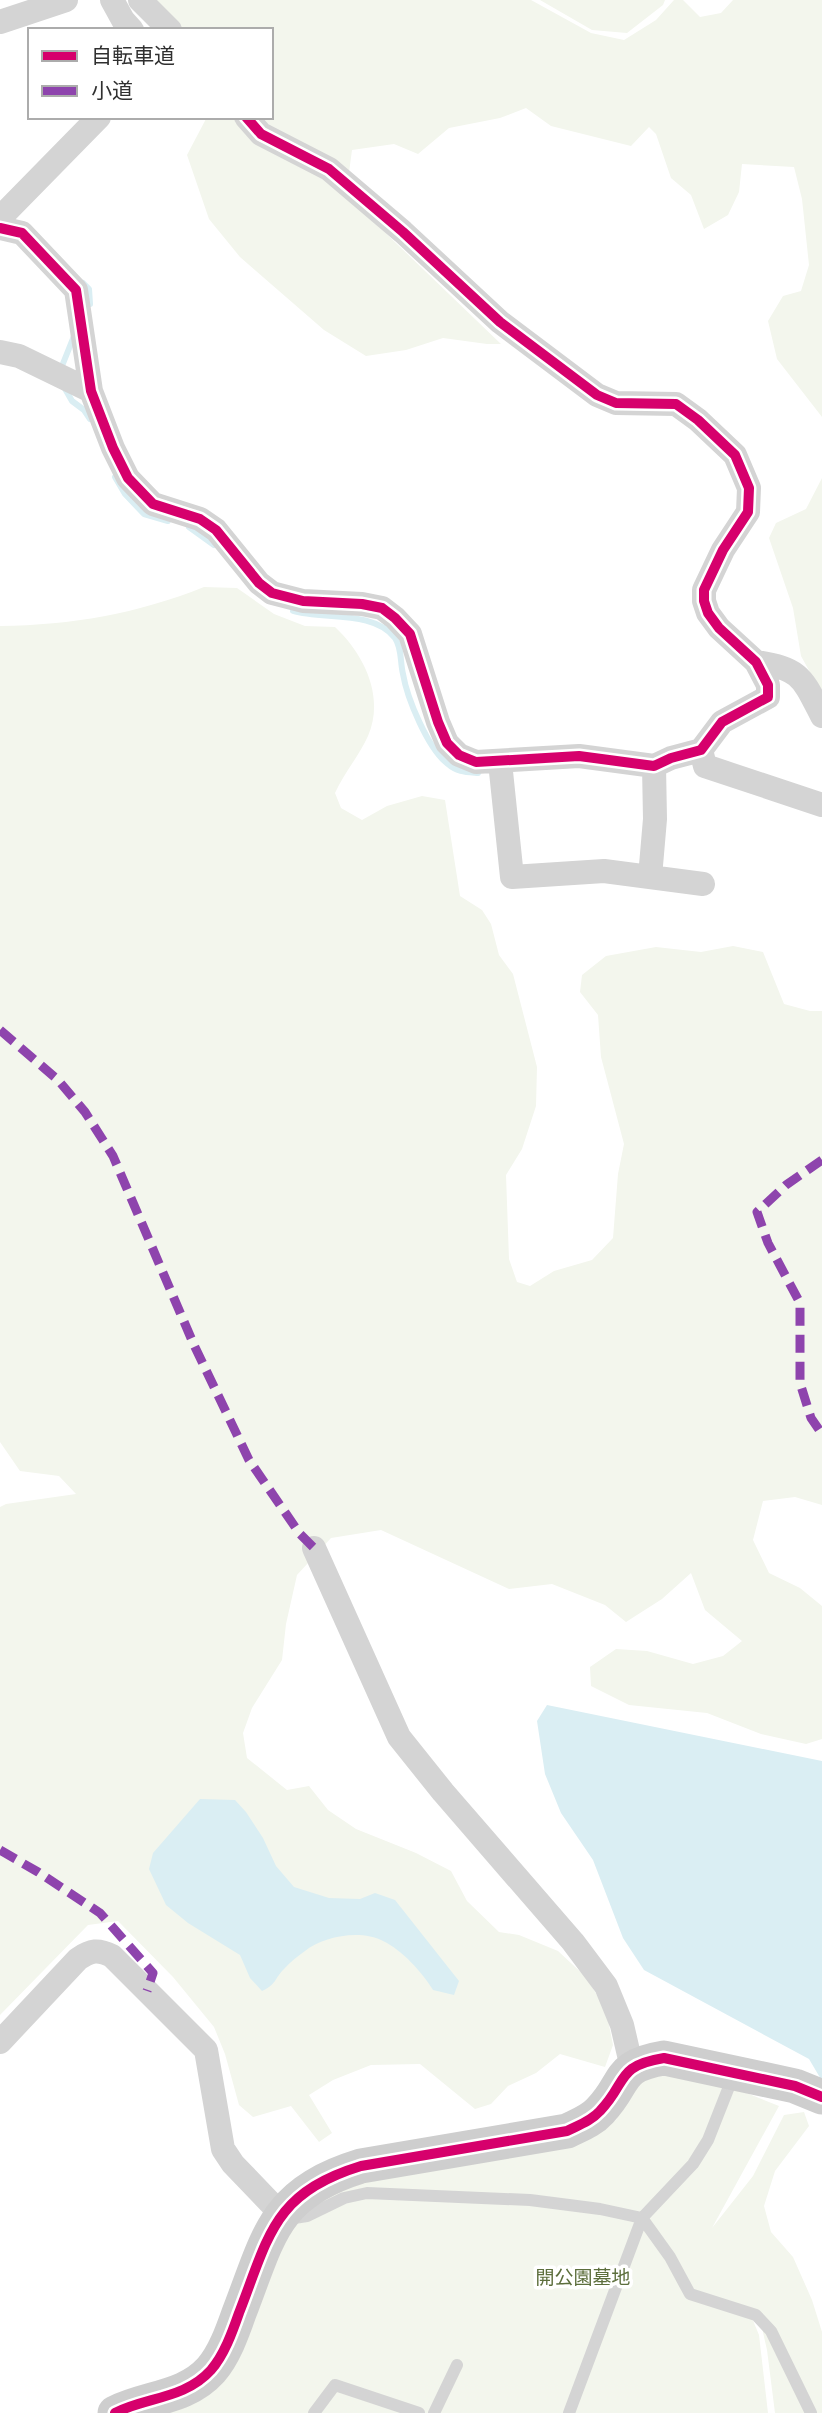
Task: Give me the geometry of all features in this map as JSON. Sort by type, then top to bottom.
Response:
[{"type":"street","points":[[0,22],[66,0]]},
{"type":"street","points":[[112,0],[130,28]]},
{"type":"street","points":[[140,0],[168,28]]},
{"type":"street","points":[[0,218],[97,119]]},
{"type":"street","points":[[0,228],[22,233],[76,290],[91,391],[128,478],[153,504],[200,519],[216,530],[259,583],[272,593],[303,601],[362,604],[382,608],[396,618],[410,634],[438,722],[447,743],[459,755],[476,762],[579,756],[654,765],[701,750],[722,722],[768,697],[768,685],[756,662],[719,628],[708,613],[704,601],[704,590],[723,550],[748,512],[749,488],[735,455],[698,420],[676,404],[616,402],[597,396],[500,323],[403,232],[328,169],[261,134],[248,119]]},
{"type":"street","points":[[0,352],[19,356],[91,391]]},
{"type":"street","points":[[756,662],[782,666],[799,675],[822,716]]},
{"type":"street","points":[[701,750],[705,766],[822,805]]},
{"type":"street","points":[[500,762],[512,877],[604,871],[703,884]]},
{"type":"street","points":[[650,877],[655,819],[654,765]]},
{"type":"street","points":[[314,1548],[399,1737],[573,1942],[606,1986],[622,2025],[632,2068]]},
{"type":"street","points":[[0,2042],[78,1959],[89,1951],[101,1950],[112,1956],[206,2050],[223,2150],[282,2215]]},
{"type":"street","points":[[115,2413],[176,2393],[197,2382],[211,2370],[234,2328],[269,2236],[282,2215],[296,2197],[337,2174],[361,2166],[567,2131],[590,2120],[602,2109],[632,2068],[643,2062],[664,2058],[795,2086],[822,2097]]},
{"type":"lane","points":[[569,2413],[642,2218],[693,2164],[708,2140],[734,2073]]},
{"type":"lane","points":[[282,2215],[289,2220],[307,2216],[344,2197],[367,2193],[530,2200],[600,2209],[642,2218],[670,2257],[690,2294],[756,2315],[771,2331],[811,2413]]},
{"type":"lane","points":[[435,2413],[457,2365]]},
{"type":"lane","points":[[314,2413],[335,2385],[419,2413]]},
{"type":"green space","points":[[150,0],[531,0],[591,33],[624,40],[656,20],[674,0],[683,0],[700,17],[721,13],[733,0],[822,0],[822,417],[777,359],[768,321],[783,296],[801,291],[809,265],[802,199],[794,167],[742,164],[739,192],[728,215],[704,229],[691,195],[671,178],[656,134],[649,127],[631,146],[551,126],[526,108],[500,118],[449,128],[418,154],[394,144],[352,150],[346,195],[501,344],[443,338],[406,350],[366,356],[324,330],[240,257],[209,219],[187,155],[206,119],[273,119],[273,28],[152,28]]},
{"type":"green space","points":[[540,0],[665,0],[663,5],[627,33],[592,30]]},
{"type":"green space","points":[[822,478],[822,694],[801,656],[793,608],[769,538],[776,523],[806,509]]},
{"type":"green space","points":[[204,587],[237,588],[274,614],[305,626],[335,627],[355,650],[373,691],[373,721],[368,736],[335,793],[341,808],[362,820],[387,806],[422,796],[445,800],[460,896],[482,910],[491,924],[499,955],[513,974],[537,1067],[536,1106],[522,1149],[506,1175],[509,1259],[517,1282],[530,1286],[554,1271],[592,1260],[613,1238],[618,1174],[624,1144],[601,1057],[598,1015],[580,992],[582,975],[606,956],[656,947],[701,952],[733,946],[763,952],[784,1004],[810,1011],[822,1011],[822,1505],[795,1497],[763,1501],[753,1540],[769,1573],[800,1588],[822,1606],[822,1739],[806,1744],[761,1734],[707,1713],[629,1705],[591,1686],[590,1667],[616,1649],[647,1651],[693,1664],[723,1656],[742,1641],[705,1610],[691,1573],[662,1599],[626,1622],[605,1605],[552,1584],[509,1589],[381,1530],[331,1538],[297,1575],[286,1624],[282,1660],[252,1708],[243,1733],[247,1758],[287,1790],[309,1786],[328,1810],[356,1829],[416,1853],[451,1871],[467,1901],[499,1932],[519,1935],[558,1951],[586,1977],[606,2010],[613,2045],[605,2067],[560,2054],[536,2073],[508,2086],[491,2104],[475,2109],[420,2064],[371,2065],[333,2080],[309,2095],[332,2133],[319,2142],[291,2106],[253,2117],[239,2105],[225,2054],[214,2027],[173,1977],[118,1921],[88,1925],[0,2015],[0,1507],[76,1494],[59,1476],[20,1471],[0,1442],[0,626],[104,616],[154,604]]},
{"type":"green space","name":"開公園墓地","points":[[652,2071],[739,2090],[779,2106],[712,2228],[753,2176],[784,2115],[804,2112],[809,2126],[775,2171],[764,2206],[771,2232],[793,2257],[812,2300],[822,2332],[822,2413],[775,2413],[762,2328],[752,2318],[759,2335],[768,2413],[164,2413],[274,2258],[302,2206],[348,2181],[583,2136],[616,2120],[631,2090]]},
{"type":"shaded area","points":[[547,1705],[822,1761],[822,2081],[809,2059],[644,1970],[623,1938],[593,1860],[561,1813],[545,1774],[537,1721]]},
{"type":"shaded area","points":[[200,1799],[235,1800],[263,1838],[276,1866],[294,1887],[329,1898],[360,1899],[375,1893],[395,1900],[459,1981],[454,1995],[433,1990],[411,1962],[397,1950],[374,1937],[364,1935],[342,1936],[322,1941],[291,1962],[273,1984],[262,1991],[250,1978],[240,1955],[188,1923],[166,1905],[149,1869],[153,1853]]},
{"type":"waterway","points":[[83,283],[89,289],[90,304]]},
{"type":"waterway","points":[[60,371],[74,336]]},
{"type":"waterway","points":[[64,387],[72,401],[84,410],[90,419]]},
{"type":"waterway","points":[[115,477],[125,494],[144,514],[168,521]]},
{"type":"waterway","points":[[189,527],[214,545]]},
{"type":"waterway","points":[[293,611],[347,617],[374,623],[386,629],[397,642],[409,696],[433,747],[440,757],[455,769],[478,773]]},
{"type":"marked path","points":[[0,1030],[58,1080],[85,1112],[113,1156],[194,1345],[249,1460],[300,1534],[314,1548]]},
{"type":"marked path","points":[[822,1160],[786,1185],[757,1212],[768,1243],[800,1303],[800,1383],[811,1418],[822,1434]]},
{"type":"marked path","points":[[0,1850],[100,1913],[153,1973],[147,1991]]},
{"type":"cycle path","points":[[0,228],[22,233],[76,290],[91,391],[128,478],[153,504],[200,519],[216,530],[259,583],[272,593],[303,601],[362,604],[382,608],[395,618],[410,634],[438,722],[447,743],[459,755],[476,762],[579,756],[654,766],[701,750],[722,722],[768,697],[768,685],[756,662],[719,628],[708,613],[704,601],[704,590],[723,550],[748,512],[749,488],[735,455],[698,420],[676,404],[616,403],[597,395],[500,322],[403,232],[329,169],[261,134],[248,119]]},
{"type":"cycle path","points":[[115,2413],[189,2387],[211,2370],[227,2343],[258,2261],[278,2221],[292,2204],[309,2190],[332,2177],[361,2166],[567,2131],[596,2114],[609,2101],[630,2071],[648,2061],[664,2058],[795,2086],[822,2097]]}]
